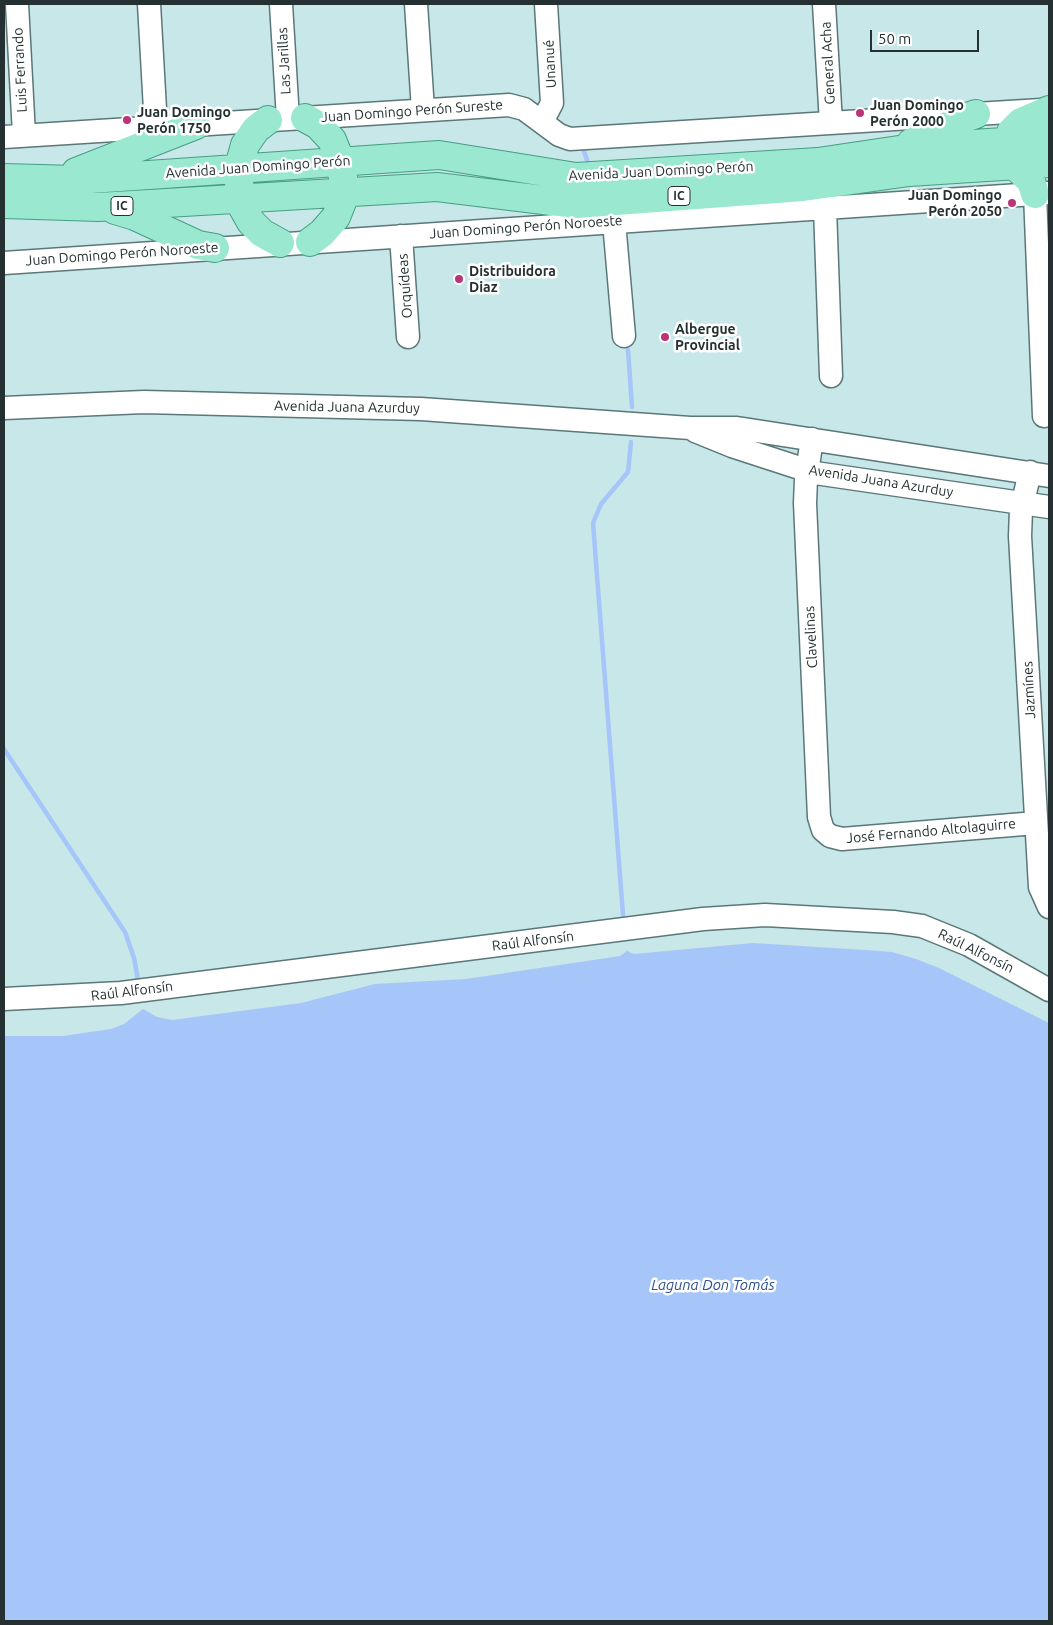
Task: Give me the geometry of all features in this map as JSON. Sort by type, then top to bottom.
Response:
[{"type":"main road","points":[[1042,193],[1010,154],[1011,132],[1021,122],[1049,110]]},
{"type":"main road","points":[[898,150],[959,120],[976,114]]},
{"type":"main road","points":[[280,243],[270,239],[254,226],[245,213],[240,198],[240,169],[247,141],[256,129],[287,119],[326,132],[334,144],[340,162],[343,192],[336,217],[322,233],[310,242]]},
{"type":"main road","points":[[57,180],[196,125]]},
{"type":"main road","name":"Avenida Juan Domingo Perón","points":[[4,204],[99,207],[437,187],[576,204],[803,187],[909,172],[1010,154],[1049,139]]},
{"type":"main road","name":"Avenida Juan Domingo Perón","points":[[4,178],[57,180],[439,155],[576,177],[818,162],[898,150],[1010,154],[1049,163]]},
{"type":"main road","points":[[99,207],[131,214],[195,244],[215,248]]},
{"type":"street","name":"Luis Ferrando","points":[[14,136],[17,4]]},
{"type":"street","points":[[148,4],[156,127]]},
{"type":"street","name":"Las Jarillas","points":[[281,4],[287,119]]},
{"type":"street","points":[[416,4],[423,110]]},
{"type":"street","name":"Unanué","points":[[542,122],[549,112],[552,103],[546,4]]},
{"type":"street","name":"General Acha","points":[[824,4],[831,123]]},
{"type":"street","name":"Juan Domingo Perón Sureste","points":[[14,136],[512,105],[524,109],[559,135],[570,139],[1049,110]]},
{"type":"street","points":[[1042,193],[1044,416]]},
{"type":"street","name":"Juan Domingo Perón Noroeste","points":[[4,263],[1042,193]]},
{"type":"street","points":[[825,208],[831,376]]},
{"type":"street","points":[[614,222],[624,336]]},
{"type":"street","name":"Orquídeas","points":[[401,236],[408,337]]},
{"type":"street","name":"Avenida Juana Azurduy","points":[[4,408],[144,402],[421,409],[690,428],[737,428],[1040,474]]},
{"type":"street","name":"Avenida Juana Azurduy","points":[[690,428],[725,444],[807,471],[1049,507]]},
{"type":"street","name":"Clavelinas","points":[[812,439],[805,503],[819,817],[821,826],[826,834]]},
{"type":"street","name":"Jazmínes","points":[[1040,474],[1022,502],[1020,536],[1041,892],[1049,907]]},
{"type":"street","name":"José Fernando Altolaguirre","points":[[826,834],[842,838],[1036,823]]},
{"type":"street","name":"Raúl Alfonsín","points":[[4,999],[121,993],[704,919],[765,915],[893,922],[922,926],[965,943],[1049,990]]},
{"type":"water","name":"Laguna Don Tomás","points":[[753,943],[892,952],[939,968],[1049,1023],[1049,1621],[4,1621],[4,1036],[63,1036],[111,1029],[124,1024],[143,1009],[157,1017],[172,1020],[301,1003],[375,984],[466,979],[620,956],[627,951],[634,954]]},
{"type":"waterway","points":[[582,146],[590,168]]},
{"type":"waterway","points":[[628,350],[632,407]]},
{"type":"waterway","points":[[623,915],[593,523],[601,504],[628,472],[631,442]]},
{"type":"waterway","points":[[4,749],[125,932],[134,958],[138,980]]},
{"type":"place","name":"Juan Domingo Perón 2000","points":[[860,113]]},
{"type":"place","name":"Juan Domingo Perón 1750","points":[[127,120]]},
{"type":"place","name":"Juan Domingo Perón 2050","points":[[1012,203]]},
{"type":"place","name":"Distribuidora Diaz","points":[[459,279]]},
{"type":"place","name":"Albergue Provincial","points":[[665,337]]}]
